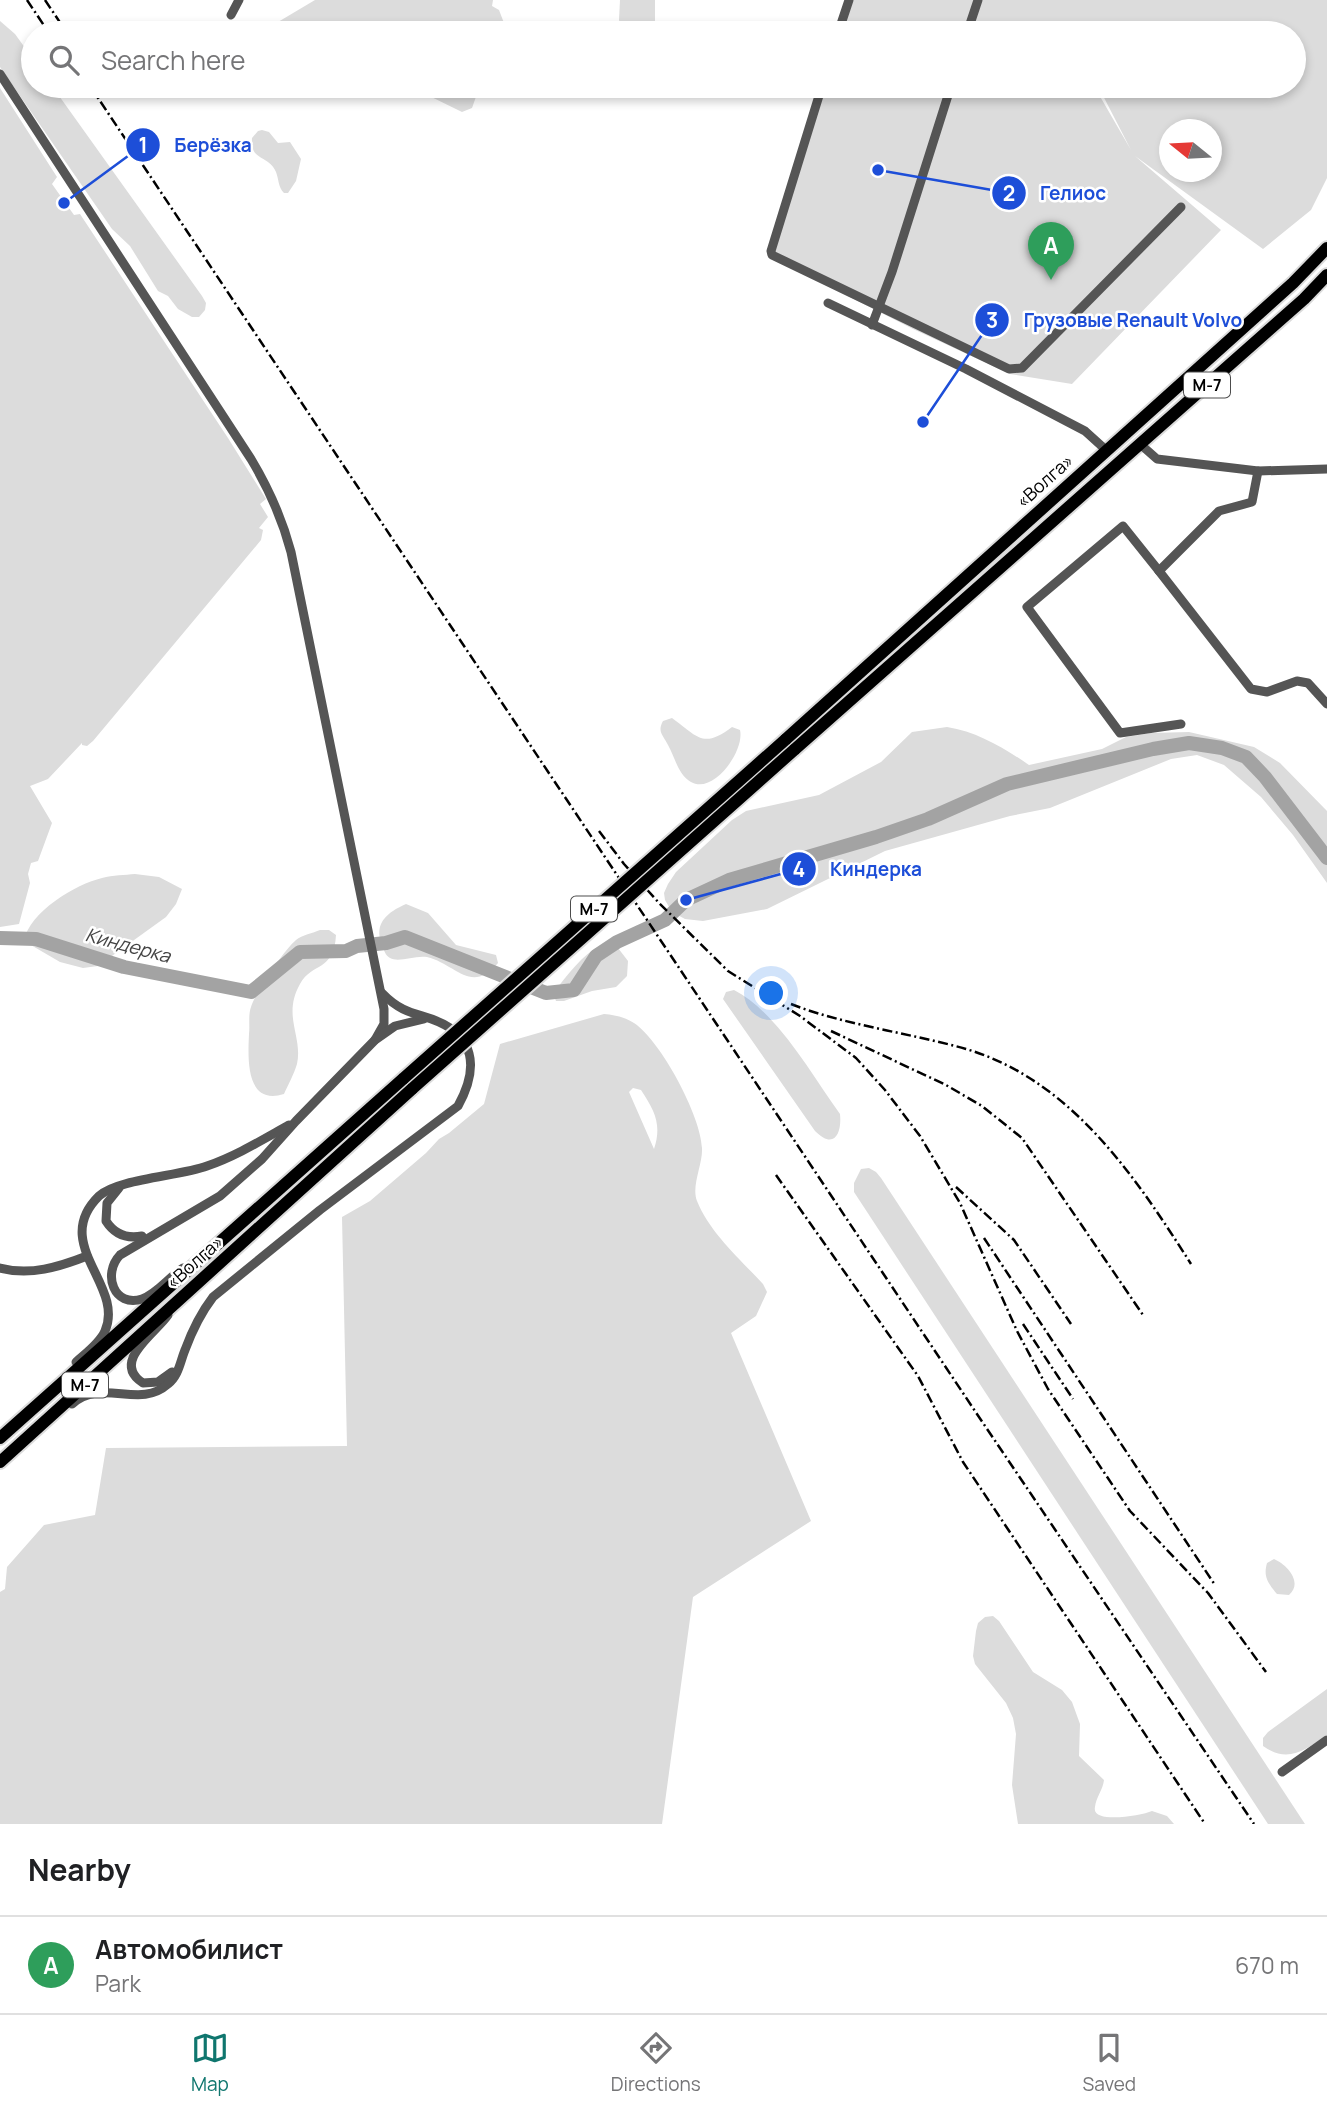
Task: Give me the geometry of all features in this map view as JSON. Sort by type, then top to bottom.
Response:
[{"type":"highway","name":"«Волга»","points":[[0,1438],[785,740],[1293,283],[1327,248]]},
{"type":"highway","name":"«Волга»","points":[[0,1462],[413,1088],[1304,299],[1327,275]]},
{"type":"street","points":[[231,15],[239,0]]},
{"type":"street","points":[[842,21],[849,0]]},
{"type":"street","points":[[971,21],[978,0]]},
{"type":"street","points":[[0,74],[251,459],[270,491],[284,525],[381,992],[385,1016],[384,1024],[375,1040]]},
{"type":"street","points":[[818,98],[772,255],[1009,369],[1022,368],[1181,207]]},
{"type":"street","points":[[872,325],[947,98]]},
{"type":"street","points":[[828,303],[966,369],[1085,431],[1106,450]]},
{"type":"street","points":[[1140,444],[1157,459],[1258,471],[1327,469]]},
{"type":"street","points":[[1159,571],[1219,511],[1252,502],[1258,471]]},
{"type":"street","points":[[1181,723],[1120,733],[1027,607],[1123,526],[1251,689],[1267,692],[1297,681],[1308,683],[1327,704]]},
{"type":"street","points":[[25,1439],[44,1429],[77,1400],[90,1394],[112,1392],[144,1396],[168,1385],[177,1373],[203,1310],[213,1297],[320,1210],[458,1106],[467,1090],[470,1051],[450,1028],[394,1006],[381,992]]},
{"type":"street","points":[[202,1257],[178,1271],[147,1296],[136,1300],[119,1294],[111,1282],[114,1261],[132,1245],[203,1208],[220,1196],[262,1159],[375,1040],[395,1026],[427,1019]]},
{"type":"street","points":[[47,1396],[59,1378],[105,1332],[109,1318],[108,1306],[82,1238],[88,1210],[101,1194],[122,1185],[206,1167],[253,1146],[296,1121]]},
{"type":"street","points":[[122,1185],[107,1203],[105,1213],[109,1226],[119,1234],[134,1238],[154,1233]]},
{"type":"street","points":[[0,1268],[16,1273],[33,1269],[50,1270],[87,1256]]},
{"type":"street","points":[[176,1303],[161,1325],[136,1349],[131,1370],[137,1379],[152,1384],[166,1378],[184,1353]]},
{"type":"street","points":[[1282,1772],[1327,1740]]},
{"type":"shaded area","points":[[315,0],[493,0],[492,6],[499,10],[503,21],[280,21]]},
{"type":"shaded area","points":[[620,0],[655,0],[655,21],[619,20]]},
{"type":"shaded area","points":[[846,0],[1327,0],[1327,178],[1311,210],[1263,249],[1171,182],[1222,182],[1222,119],[1159,119],[1159,173],[1135,156],[1159,177],[1159,182],[1165,182],[1221,230],[1072,384],[1010,374],[913,329],[767,255],[816,98],[1101,98],[1131,150],[1104,98],[1306,98],[1306,21],[840,21]]},
{"type":"shaded area","points":[[0,21],[21,42],[21,97],[0,67]]},
{"type":"shaded area","points":[[0,88],[57,177],[52,184],[74,215],[80,214],[228,438],[266,499],[260,504],[268,517],[259,528],[263,530],[261,540],[93,741],[87,746],[82,743],[48,779],[30,786],[52,823],[38,861],[31,863],[28,874],[30,883],[19,924],[0,927]]},
{"type":"shaded area","points":[[21,98],[61,98],[202,296],[206,303],[205,310],[199,317],[192,317],[178,309],[168,296],[158,291],[130,246],[112,229]]},
{"type":"shaded area","points":[[433,98],[476,98],[472,108],[462,112]]},
{"type":"shaded area","points":[[262,130],[269,132],[278,143],[290,142],[301,159],[296,181],[288,193],[284,193],[281,188],[273,166],[254,151],[252,138]]},
{"type":"shaded area","points":[[672,718],[701,738],[714,738],[732,727],[740,730],[738,749],[726,769],[709,782],[700,784],[687,779],[677,765],[661,731],[663,721]]},
{"type":"shaded area","points":[[947,727],[980,737],[1029,765],[1102,749],[1126,737],[1151,733],[1189,732],[1254,747],[1280,763],[1327,811],[1327,883],[1293,835],[1261,797],[1224,765],[1197,755],[1171,759],[1050,808],[1010,816],[885,851],[767,909],[703,921],[685,919],[672,912],[664,893],[668,884],[676,872],[732,820],[746,811],[819,795],[881,762],[912,732]]},
{"type":"shaded area","points":[[135,874],[159,877],[182,889],[176,904],[166,917],[98,966],[83,968],[60,962],[24,941],[35,920],[67,893],[91,881]]},
{"type":"shaded area","points":[[406,904],[428,913],[456,945],[496,955],[498,963],[480,977],[471,977],[427,957],[398,960],[390,958],[385,952],[379,930],[388,915]]},
{"type":"shaded area","points":[[320,930],[329,930],[336,935],[334,947],[327,961],[305,977],[295,995],[293,1016],[297,1064],[284,1094],[271,1096],[262,1093],[251,1078],[251,1007],[264,982],[291,945],[301,937]]},
{"type":"shaded area","points":[[603,944],[618,948],[628,961],[627,976],[616,987],[556,1001],[553,993],[570,972]]},
{"type":"shaded area","points":[[734,990],[765,1013],[805,1063],[840,1114],[840,1128],[835,1137],[827,1139],[815,1131],[723,999],[726,992]]},
{"type":"shaded area","points":[[604,1014],[627,1019],[645,1032],[678,1080],[700,1134],[702,1148],[695,1189],[697,1201],[718,1235],[763,1284],[767,1292],[756,1316],[731,1333],[811,1521],[693,1597],[662,1824],[0,1824],[0,1592],[5,1589],[7,1567],[44,1525],[95,1515],[106,1448],[347,1446],[342,1217],[370,1201],[439,1139],[484,1104],[500,1044]],"holes":[[[633,1088],[641,1090],[656,1118],[654,1149],[629,1092]]]},
{"type":"shaded area","points":[[869,1168],[881,1178],[1305,1824],[1268,1824],[854,1192],[854,1183],[861,1169]]},
{"type":"shaded area","points":[[1274,1559],[1284,1565],[1292,1575],[1295,1585],[1289,1595],[1277,1594],[1267,1580],[1267,1563]]},
{"type":"shaded area","points":[[993,1616],[1033,1672],[1062,1690],[1072,1702],[1080,1724],[1079,1756],[1104,1780],[1095,1807],[1096,1812],[1108,1817],[1118,1817],[1152,1811],[1167,1816],[1174,1824],[1018,1824],[1012,1785],[1016,1734],[1013,1718],[1006,1703],[975,1664],[973,1656],[978,1623],[985,1617]]},
{"type":"shaded area","points":[[1327,1689],[1327,1735],[1296,1753],[1280,1754],[1263,1746],[1263,1738],[1268,1732]]},
{"type":"waterway","name":"Киндерка","points":[[0,938],[36,939],[124,967],[251,992],[300,952],[346,951],[357,946],[386,943],[405,937],[546,993],[574,990],[596,956],[617,942],[665,920],[686,900],[729,880],[876,837],[928,819],[1007,784],[1189,743],[1222,748],[1246,757],[1265,777],[1327,858]]},
{"type":"railway","points":[[27,0],[41,21]]},
{"type":"railway","points":[[45,0],[59,21]]},
{"type":"railway","points":[[98,98],[1254,1824]]},
{"type":"railway","points":[[599,831],[659,903],[728,971],[800,1016],[856,1058],[885,1090],[920,1136],[960,1203],[1017,1331],[1048,1389],[1130,1511],[1208,1593],[1266,1672]]},
{"type":"railway","points":[[791,1004],[833,1018],[966,1049],[1004,1064],[1038,1083],[1069,1107],[1123,1165],[1191,1264]]},
{"type":"railway","points":[[831,1031],[946,1085],[982,1106],[1022,1138],[1143,1315]]},
{"type":"railway","points":[[776,1175],[918,1376],[963,1462],[1205,1824]]},
{"type":"railway","points":[[956,1187],[1014,1240],[1071,1324]]},
{"type":"railway","points":[[984,1238],[1215,1585]]},
{"type":"railway","points":[[1023,1324],[1073,1399]]},
{"type":"place","name":"Гелиос","points":[[878,170]]},
{"type":"place","name":"Берёзка","points":[[64,203]]},
{"type":"place","name":"Автомобилист","points":[[1051,280]]},
{"type":"place","name":"Грузовые Renault Volvo","points":[[923,422]]},
{"type":"place","name":"Киндерка","points":[[686,900]]}]
